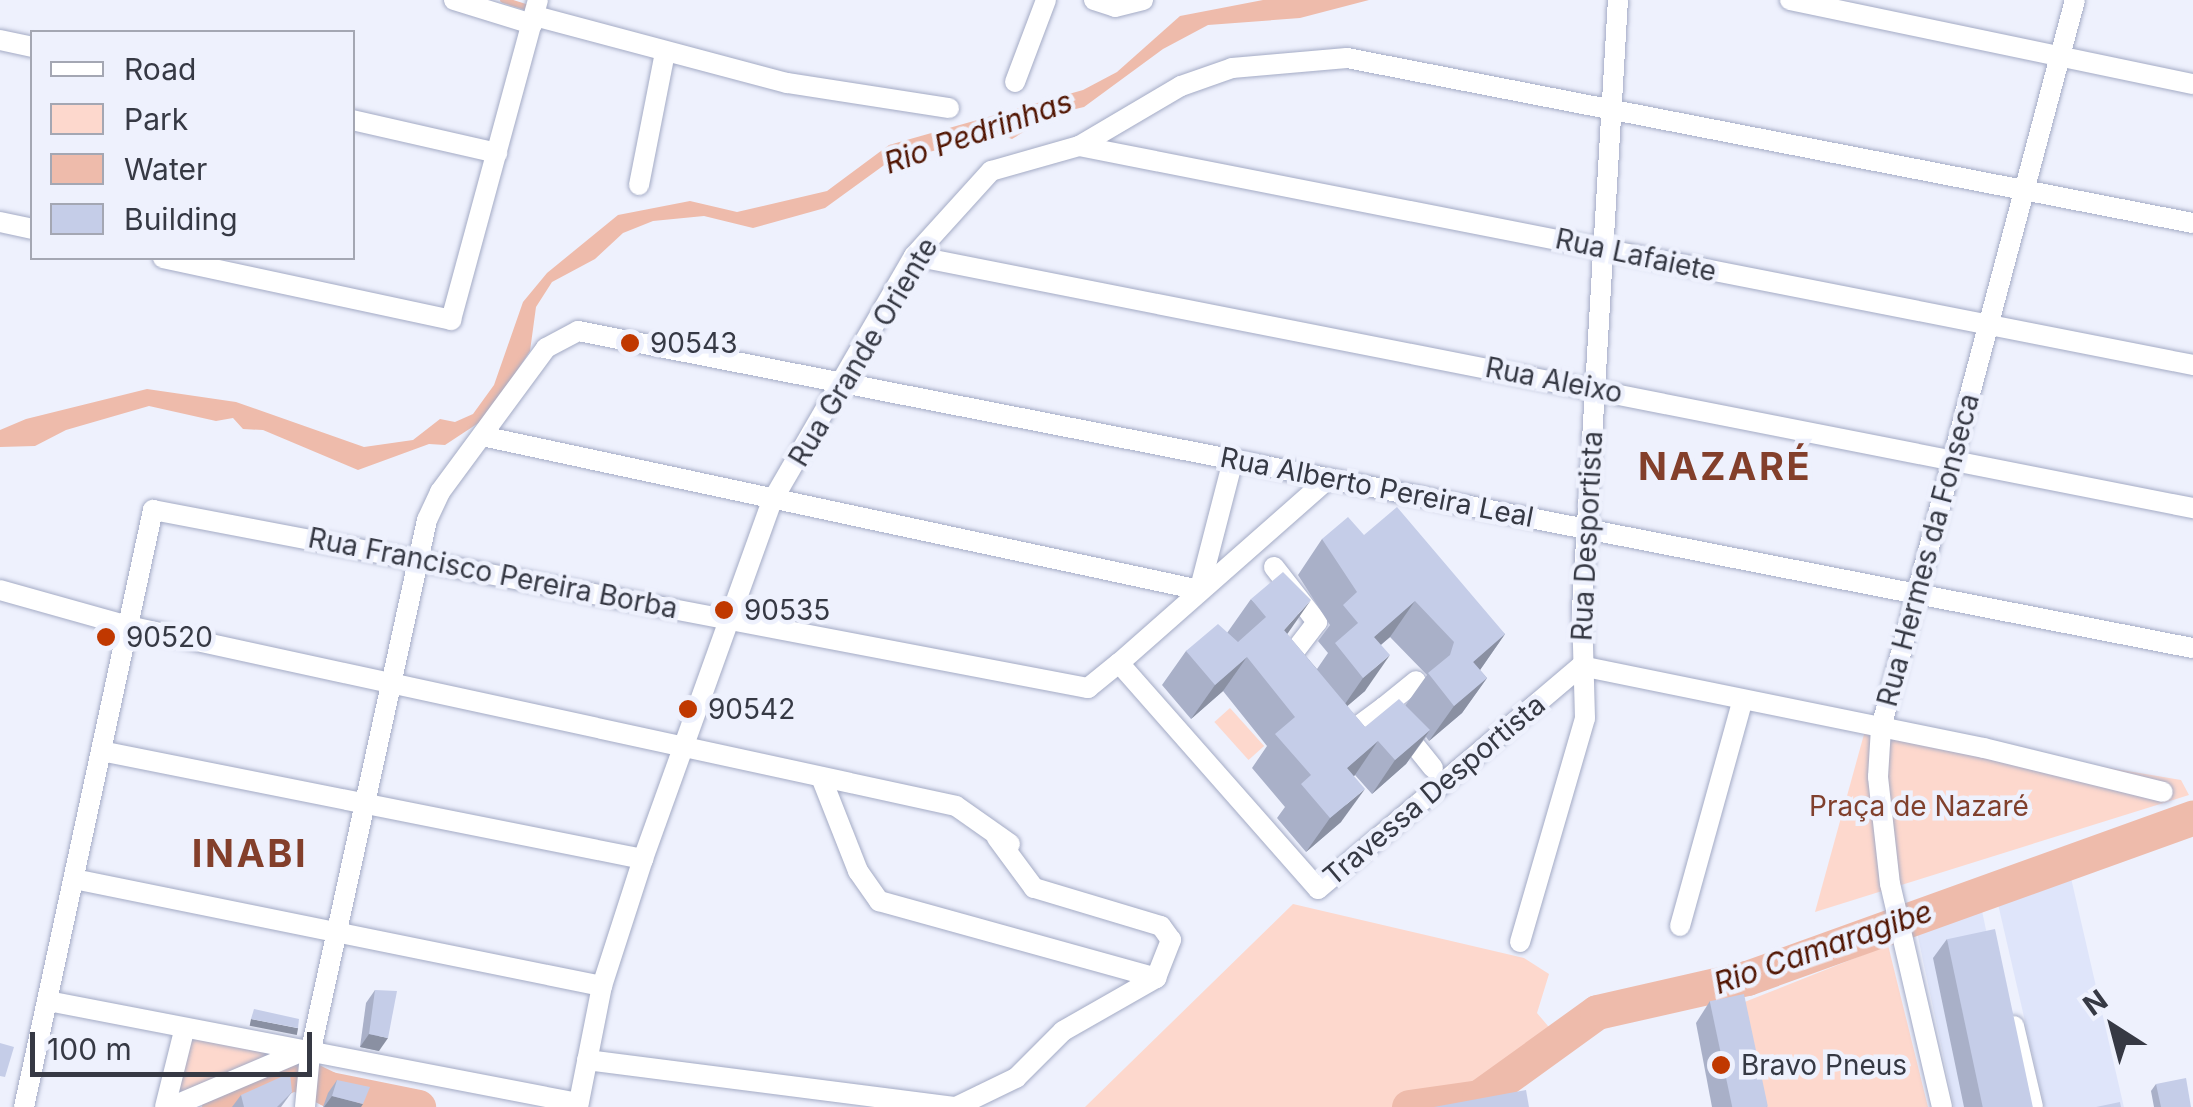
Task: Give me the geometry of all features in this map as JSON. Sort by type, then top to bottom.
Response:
[{"type":"street","points":[[454,0],[535,13],[665,53],[787,84],[949,108]]},
{"type":"street","points":[[1094,0],[1115,7],[1143,0]]},
{"type":"street","name":"Rua Desportista","points":[[1520,942],[1580,748],[1594,389],[1618,0]]},
{"type":"street","points":[[1790,0],[2193,84]]},
{"type":"street","name":"Rua Hermes da Fonseca","points":[[1942,1107],[1890,884],[1878,777],[1880,728],[2075,0]]},
{"type":"street","points":[[1015,82],[1043,1]]},
{"type":"street","points":[[172,260],[451,320],[535,13]]},
{"type":"street","points":[[0,40],[30,48]]},
{"type":"street","points":[[638,185],[665,53]]},
{"type":"street","name":"Rua Grande Oriente","points":[[578,1105],[602,986],[643,859],[772,501],[848,379],[914,256],[991,171],[1078,146],[1181,86],[1232,68],[1289,59],[1348,58],[1611,106],[2193,223]]},
{"type":"street","points":[[355,121],[496,153]]},
{"type":"street","name":"Rua Lafaiete","points":[[1078,146],[2193,365]]},
{"type":"street","points":[[0,222],[30,229]]},
{"type":"street","name":"Rua Aleixo","points":[[914,256],[2193,508]]},
{"type":"street","name":"Rua Alberto Pereira Leal","points":[[482,436],[546,348],[562,336],[593,330],[1328,479],[1354,492],[1587,528],[2193,648]]},
{"type":"street","points":[[306,1107],[306,1065],[366,808],[418,556],[440,492],[482,436],[772,501],[1198,586]]},
{"type":"street","points":[[1198,586],[1233,460]]},
{"type":"street","points":[[1118,663],[1198,586],[1328,479]]},
{"type":"street","name":"Rua Francisco Pereira Borba","points":[[128,626],[153,510],[418,556],[1088,688],[1118,663]]},
{"type":"street","points":[[1274,566],[1317,622],[1284,660],[1296,684]]},
{"type":"street","points":[[0,590],[128,626],[956,806],[1004,841],[1034,888],[1161,926],[1170,940],[1156,978],[1062,1031],[1016,1078],[956,1107],[588,1060]]},
{"type":"street","points":[[24,1107],[128,626]]},
{"type":"street","name":"Travessa Desportista","points":[[1118,663],[1318,889],[1581,666]]},
{"type":"street","points":[[1581,666],[2163,792]]},
{"type":"street","points":[[1326,722],[1345,738],[1416,681]]},
{"type":"street","points":[[1680,926],[1742,702]]},
{"type":"street","points":[[1384,708],[1433,768]]},
{"type":"street","points":[[101,750],[366,808],[643,859]]},
{"type":"street","points":[[821,777],[858,871],[879,901],[1156,978]]},
{"type":"street","points":[[74,879],[602,986]]},
{"type":"street","points":[[2008,1000],[2033,1107]]},
{"type":"street","points":[[48,1001],[184,1031],[306,1065],[578,1105]]},
{"type":"street","points":[[184,1031],[168,1107],[306,1065]]},
{"type":"shaded area","points":[[2071,878],[2124,1107],[2045,1107],[1996,895]]},
{"type":"shaded area","points":[[1982,911],[2024,1107],[1954,1107],[1915,925]]},
{"type":"green space","points":[[1230,708],[1264,746],[1249,760],[1214,722]]},
{"type":"green space","name":"Praça de Nazaré","points":[[1866,727],[2181,780],[2189,795],[1815,912]]},
{"type":"green space","points":[[1293,904],[1524,958],[1549,974],[1537,1013],[1559,1039],[1479,1097],[1409,1107],[1085,1107]]},
{"type":"green space","points":[[1888,945],[1928,1107],[1752,1107],[1737,1005]]},
{"type":"green space","points":[[184,1031],[300,1052],[171,1107]]},
{"type":"water","name":"Rio Pedrinhas","points":[[1263,0],[1369,0],[1300,18],[1208,25],[1163,49],[1084,107],[1054,114],[1012,139],[998,134],[887,163],[825,208],[753,228],[704,216],[653,221],[623,233],[595,259],[552,282],[536,307],[530,351],[486,418],[445,445],[429,444],[358,470],[263,430],[243,429],[233,418],[216,421],[149,406],[66,430],[35,446],[0,447],[0,430],[26,419],[147,389],[236,402],[364,447],[413,440],[440,419],[455,422],[473,414],[494,385],[523,302],[547,273],[618,215],[690,201],[737,212],[827,191],[889,145],[1083,90],[1117,72],[1180,16]]},
{"type":"building","points":[[1397,507],[1505,634],[1473,662],[1487,678],[1454,706],[1428,673],[1450,655],[1454,642],[1415,601],[1374,637],[1390,655],[1363,678],[1335,643],[1358,623],[1343,605],[1357,592],[1322,539],[1348,517],[1364,535]]},
{"type":"building","points":[[1283,572],[1311,600],[1284,630],[1365,727],[1399,699],[1430,730],[1395,760],[1378,741],[1347,768],[1365,789],[1330,818],[1301,784],[1311,775],[1275,734],[1295,717],[1247,657],[1215,685],[1186,651],[1218,624],[1238,642],[1266,617],[1251,599]]},
{"type":"building","points":[[1995,929],[2033,1107],[1983,1107],[1947,939]]},
{"type":"building","points":[[375,990],[397,991],[388,1038],[369,1034]]},
{"type":"building","points":[[1744,994],[1768,1106],[1732,1107],[1710,1001]]},
{"type":"building","points":[[254,1009],[299,1019],[298,1028],[251,1019]]},
{"type":"building","points":[[0,1043],[14,1047],[5,1077],[0,1076]]},
{"type":"building","points":[[290,1073],[292,1092],[277,1107],[244,1107],[241,1095]]},
{"type":"building","points":[[2186,1078],[2191,1107],[2161,1107],[2156,1084]]},
{"type":"building","points":[[337,1080],[370,1087],[363,1104],[332,1096]]},
{"type":"building","points":[[1526,1090],[1529,1107],[1434,1107]]},
{"type":"waterway","points":[[503,0],[526,7]]},
{"type":"waterway","name":"Rio Camaragibe","points":[[1409,1107],[1479,1097],[1597,1012],[1747,978],[2193,817]]},
{"type":"waterway","name":"Rio Camaragibe","points":[[219,1107],[294,1072],[329,1089],[418,1107]]},
{"type":"place","name":"90543","points":[[630,343]]},
{"type":"place","name":"90535","points":[[724,610]]},
{"type":"place","name":"90520","points":[[106,637]]},
{"type":"place","name":"90542","points":[[688,709]]},
{"type":"place","name":"Bravo Pneus","points":[[1721,1065]]},
{"type":"district","name":"NAZARÉ","points":[[1725,467]]},
{"type":"district","name":"INABI","points":[[250,854]]}]
